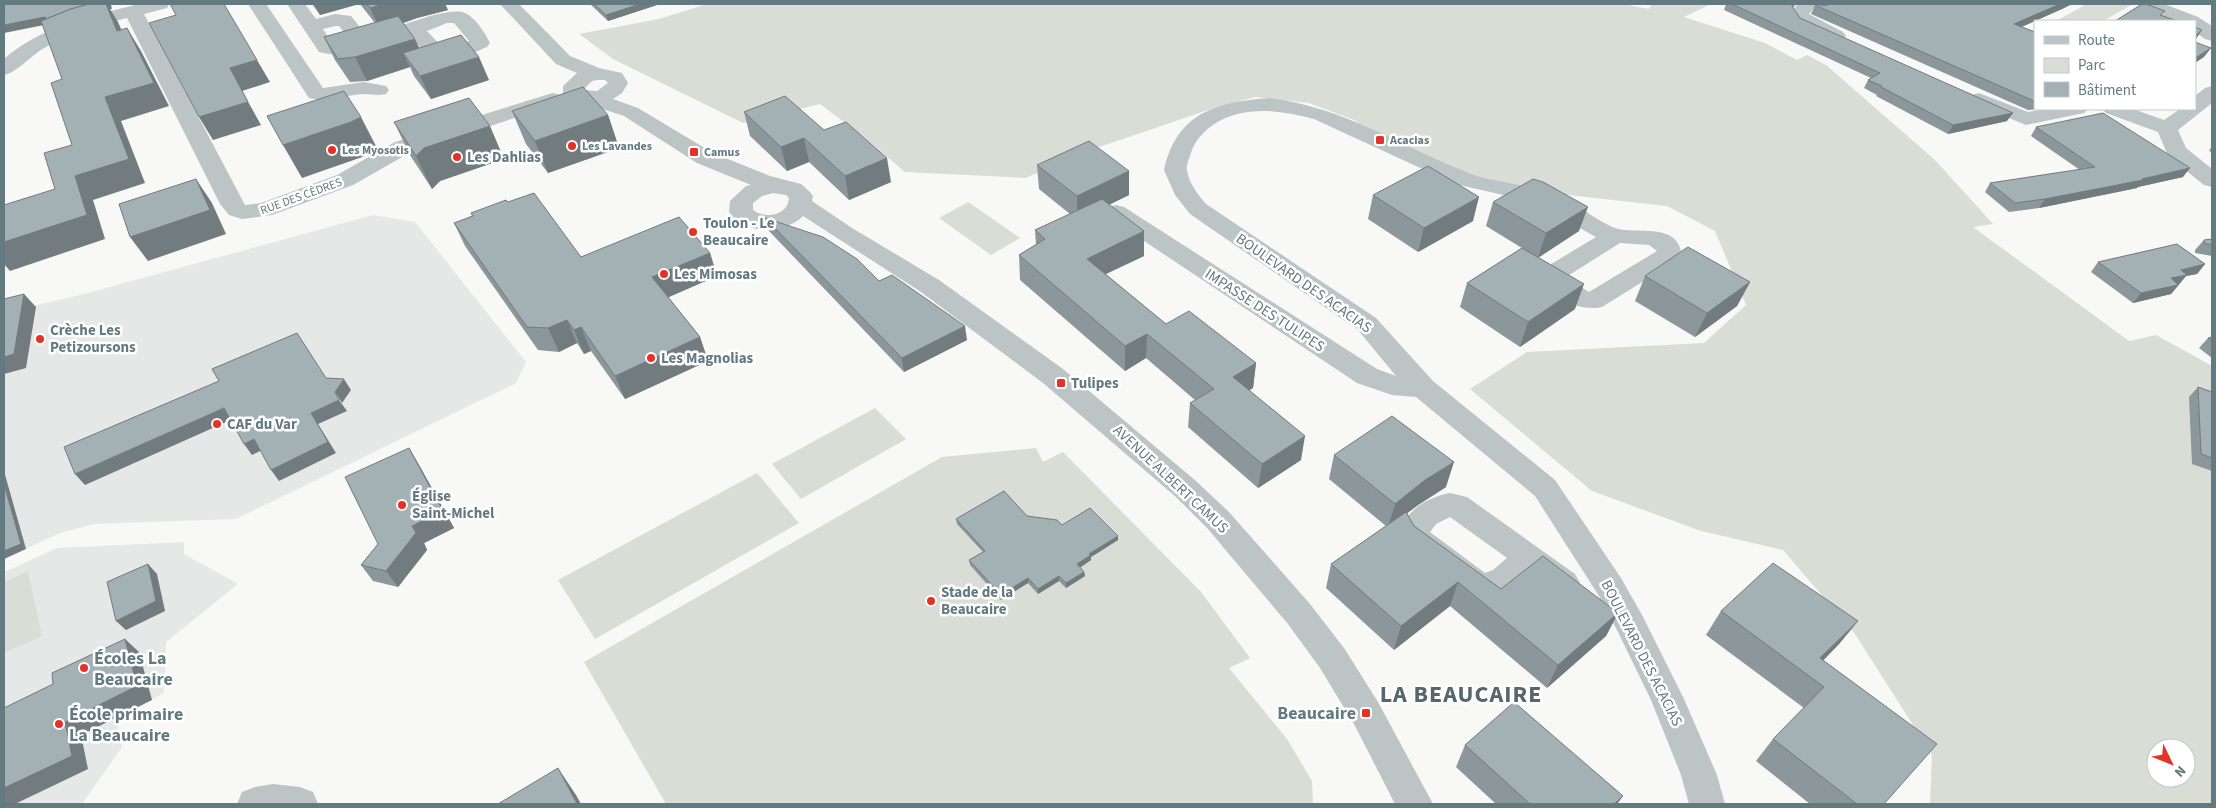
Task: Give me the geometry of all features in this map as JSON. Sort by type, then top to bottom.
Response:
[{"type":"street","points":[[4,69],[20,55],[55,36],[160,4]]},
{"type":"street","points":[[257,4],[316,94],[331,94],[365,88],[379,90]]},
{"type":"street","points":[[296,4],[328,49],[339,50],[414,28]]},
{"type":"street","points":[[509,4],[566,62],[580,91],[631,112],[705,158],[762,181],[798,192],[802,197],[795,211],[770,222],[752,220],[745,217],[740,206],[705,158]]},
{"type":"street","points":[[1808,4],[1799,14],[1804,21],[1854,44]]},
{"type":"street","points":[[2148,4],[2188,20]]},
{"type":"street","name":"RUE DES CÈDRES","points":[[133,11],[229,199],[235,208],[242,212],[264,210],[345,180],[403,147],[580,91]]},
{"type":"street","points":[[311,26],[332,20],[344,20],[363,43]]},
{"type":"street","points":[[2196,24],[2212,35]]},
{"type":"street","points":[[566,62],[596,74],[612,76],[617,79],[616,87],[610,93],[580,91]]},
{"type":"street","points":[[580,91],[596,74]]},
{"type":"street","points":[[616,87],[631,112]]},
{"type":"street","points":[[2196,106],[2212,92]]},
{"type":"street","points":[[1965,93],[2026,119],[2073,110]]},
{"type":"street","name":"BOULEVARD DES ACACIAS","points":[[1613,237],[1544,199],[1471,182],[1418,160],[1337,119],[1305,110],[1260,104],[1241,105],[1207,119],[1183,139],[1174,170],[1178,181],[1191,202],[1198,209],[1366,324],[1382,337],[1408,374],[1422,388],[1545,488],[1618,602],[1667,699],[1699,776],[1707,804]]},
{"type":"street","points":[[2116,110],[2167,128],[2176,151],[2212,180]]},
{"type":"street","points":[[2167,128],[2191,110]]},
{"type":"street","points":[[740,206],[742,201],[754,191],[773,186],[782,186]]},
{"type":"street","name":"AVENUE ALBERT CAMUS","points":[[795,211],[801,220],[844,233],[930,286],[1053,376],[1186,489],[1218,520],[1299,614],[1332,658],[1366,713],[1412,803]]},
{"type":"street","name":"IMPASSE DES TULIPES","points":[[1116,212],[1172,252],[1367,376],[1392,385],[1422,388]]},
{"type":"street","points":[[1528,558],[1582,596],[1605,603],[1618,602]]},
{"type":"street","points":[[255,804],[274,801],[300,804]]},
{"type":"shaded area","name":"CAF du Var","points":[[373,215],[415,222],[526,362],[516,383],[236,519],[94,524],[60,533],[4,559],[4,313],[84,294]]},
{"type":"shaded area","name":"Écoles La Beaucaire","points":[[184,542],[184,554],[238,584],[166,642],[164,693],[116,720],[122,747],[82,804],[4,804],[4,572],[57,548]]},
{"type":"green space","points":[[707,4],[1623,4],[1649,9],[1652,4],[1711,4],[1684,17],[1765,43],[1797,60],[1807,55],[1826,65],[1935,160],[1993,224],[1973,227],[2129,341],[2156,335],[2212,366],[2212,804],[1930,804],[1932,755],[1855,634],[1783,550],[1701,531],[1592,491],[1470,389],[1527,352],[1704,343],[1746,305],[1715,231],[1667,206],[1498,187],[1413,160],[1354,120],[1309,103],[1255,97],[1208,110],[1076,155],[1026,178],[905,172],[863,136],[820,104],[743,123],[613,59],[579,34],[659,19]]},
{"type":"green space","points":[[2087,4],[2133,4],[2105,20],[2058,20]]},
{"type":"green space","points":[[968,202],[1020,238],[991,255],[939,218]]},
{"type":"green space","points":[[875,408],[906,439],[801,499],[772,464]]},
{"type":"green space","name":"Stade de la Beaucaire","points":[[1036,448],[1043,462],[1063,452],[1201,592],[1250,658],[1229,668],[1287,739],[1312,781],[1313,804],[666,804],[584,662],[942,457]]},
{"type":"green space","points":[[757,473],[799,523],[595,639],[558,580]]},
{"type":"green space","points":[[28,571],[42,636],[4,653],[4,582]]},
{"type":"building","points":[[4,4],[89,4],[46,19],[45,17],[4,25]]},
{"type":"building","points":[[89,4],[106,4],[117,31],[127,28],[154,83],[105,97],[129,159],[75,176],[87,215],[4,242],[4,205],[55,189],[44,153],[72,145],[51,83],[62,79],[41,21]]},
{"type":"building","points":[[170,4],[224,4],[257,60],[230,68],[248,102],[199,117],[149,23],[176,15]]},
{"type":"building","points":[[367,4],[383,4],[370,8]]},
{"type":"building","points":[[594,4],[640,4],[606,15]]},
{"type":"building","points":[[1732,4],[1793,4],[1792,6],[1800,18],[2013,113],[1953,125],[1868,80],[1880,73]]},
{"type":"building","points":[[2060,4],[2014,24],[2034,32],[2034,101],[1815,5]]},
{"type":"building","points":[[2142,4],[2146,4],[2165,11],[2160,15],[2174,20],[2117,20]]},
{"type":"building","points":[[398,16],[415,39],[355,57],[338,59],[324,37]]},
{"type":"building","points":[[2196,27],[2202,30],[2196,35]]},
{"type":"building","points":[[461,35],[479,57],[420,76],[403,53]]},
{"type":"building","points":[[2196,42],[2211,48],[2196,57]]},
{"type":"building","points":[[583,87],[608,115],[535,141],[512,111]]},
{"type":"building","points":[[344,91],[361,117],[283,145],[267,116]]},
{"type":"building","points":[[785,96],[824,130],[846,122],[887,158],[845,176],[804,138],[781,147],[744,112]]},
{"type":"building","points":[[469,98],[490,126],[424,148],[416,156],[394,122]]},
{"type":"building","points":[[2103,113],[2190,168],[2143,180],[2015,203],[1990,183],[2095,167],[2036,127]]},
{"type":"building","points":[[1089,141],[1129,171],[1077,196],[1037,165]]},
{"type":"building","points":[[1428,166],[1479,197],[1424,228],[1373,195]]},
{"type":"building","points":[[196,179],[210,210],[130,237],[119,204]]},
{"type":"building","points":[[1533,179],[1543,182],[1588,207],[1546,233],[1493,202]]},
{"type":"building","points":[[534,193],[581,257],[679,217],[710,253],[652,277],[700,337],[615,376],[581,327],[574,330],[567,320],[548,328],[527,327],[454,223],[473,216],[471,213],[506,200],[508,202]]},
{"type":"building","points":[[1102,199],[1144,231],[1087,259],[1166,324],[1189,311],[1256,363],[1233,377],[1305,436],[1262,464],[1190,403],[1214,389],[1147,334],[1125,346],[1019,255],[1045,239],[1035,230]]},
{"type":"building","points":[[765,218],[823,237],[857,259],[879,281],[892,275],[965,326],[902,358]]},
{"type":"building","points":[[2212,239],[2212,245],[2204,243],[2204,240]]},
{"type":"building","points":[[2177,244],[2205,264],[2181,270],[2187,275],[2171,278],[2178,285],[2141,293],[2098,262]]},
{"type":"building","points":[[1688,247],[1750,282],[1707,313],[1645,276]]},
{"type":"building","points":[[1522,248],[1584,284],[1528,322],[1467,283]]},
{"type":"building","points":[[24,294],[14,354],[4,357],[4,299]]},
{"type":"building","points":[[297,333],[326,378],[344,379],[335,392],[339,400],[311,413],[328,442],[271,470],[254,439],[244,444],[224,408],[75,474],[64,447],[219,381],[212,369]]},
{"type":"building","points":[[2198,387],[2212,392],[2212,458],[2201,454]]},
{"type":"building","points":[[1392,416],[1454,462],[1425,480],[1395,504],[1334,455]]},
{"type":"building","name":"Église Saint-Michel","points":[[409,448],[443,511],[412,526],[416,533],[386,571],[361,565],[378,544],[345,477]]},
{"type":"building","points":[[4,484],[21,544],[4,551]]},
{"type":"building","points":[[1004,491],[1027,516],[1057,520],[1062,525],[1090,508],[1118,536],[1077,564],[1084,572],[1066,583],[1059,576],[1038,589],[1028,578],[1001,595],[969,560],[985,551],[956,519]]},
{"type":"building","points":[[1406,512],[1414,526],[1501,589],[1543,556],[1618,613],[1558,665],[1458,582],[1401,626],[1331,564]]},
{"type":"building","points":[[1773,563],[1858,621],[1820,658],[1937,744],[1884,804],[1857,804],[1773,739],[1824,687],[1721,611]]},
{"type":"building","points":[[148,564],[156,601],[116,621],[107,582]]},
{"type":"building","name":"École primaire La Beaucaire","points":[[125,639],[137,686],[65,722],[72,756],[4,788],[4,708],[53,684],[52,673]]},
{"type":"building","points":[[1514,702],[1623,796],[1614,804],[1530,804],[1465,745]]},
{"type":"building","points":[[558,768],[577,804],[498,804]]},
{"type":"place","name":"Acacias","points":[[1380,140]]},
{"type":"place","name":"Les Lavandes","points":[[572,146]]},
{"type":"place","name":"Les Myosotis","points":[[332,150]]},
{"type":"place","name":"Camus","points":[[694,152]]},
{"type":"place","name":"Les Dahlias","points":[[457,157]]},
{"type":"place","name":"Toulon - Le Beaucaire","points":[[693,232]]},
{"type":"place","name":"Les Mimosas","points":[[664,274]]},
{"type":"place","name":"Crèche Les Petizoursons","points":[[40,339]]},
{"type":"place","name":"Les Magnolias","points":[[651,358]]},
{"type":"place","name":"Tulipes","points":[[1061,383]]},
{"type":"place","name":"CAF du Var","points":[[217,424]]},
{"type":"place","name":"Église Saint-Michel","points":[[402,505]]},
{"type":"place","name":"Stade de la Beaucaire","points":[[931,601]]},
{"type":"place","name":"Écoles La Beaucaire","points":[[84,668]]},
{"type":"place","name":"Beaucaire","points":[[1366,713]]},
{"type":"place","name":"École primaire La Beaucaire","points":[[59,724]]},
{"type":"district","name":"LA BEAUCAIRE","points":[[1461,694]]}]
